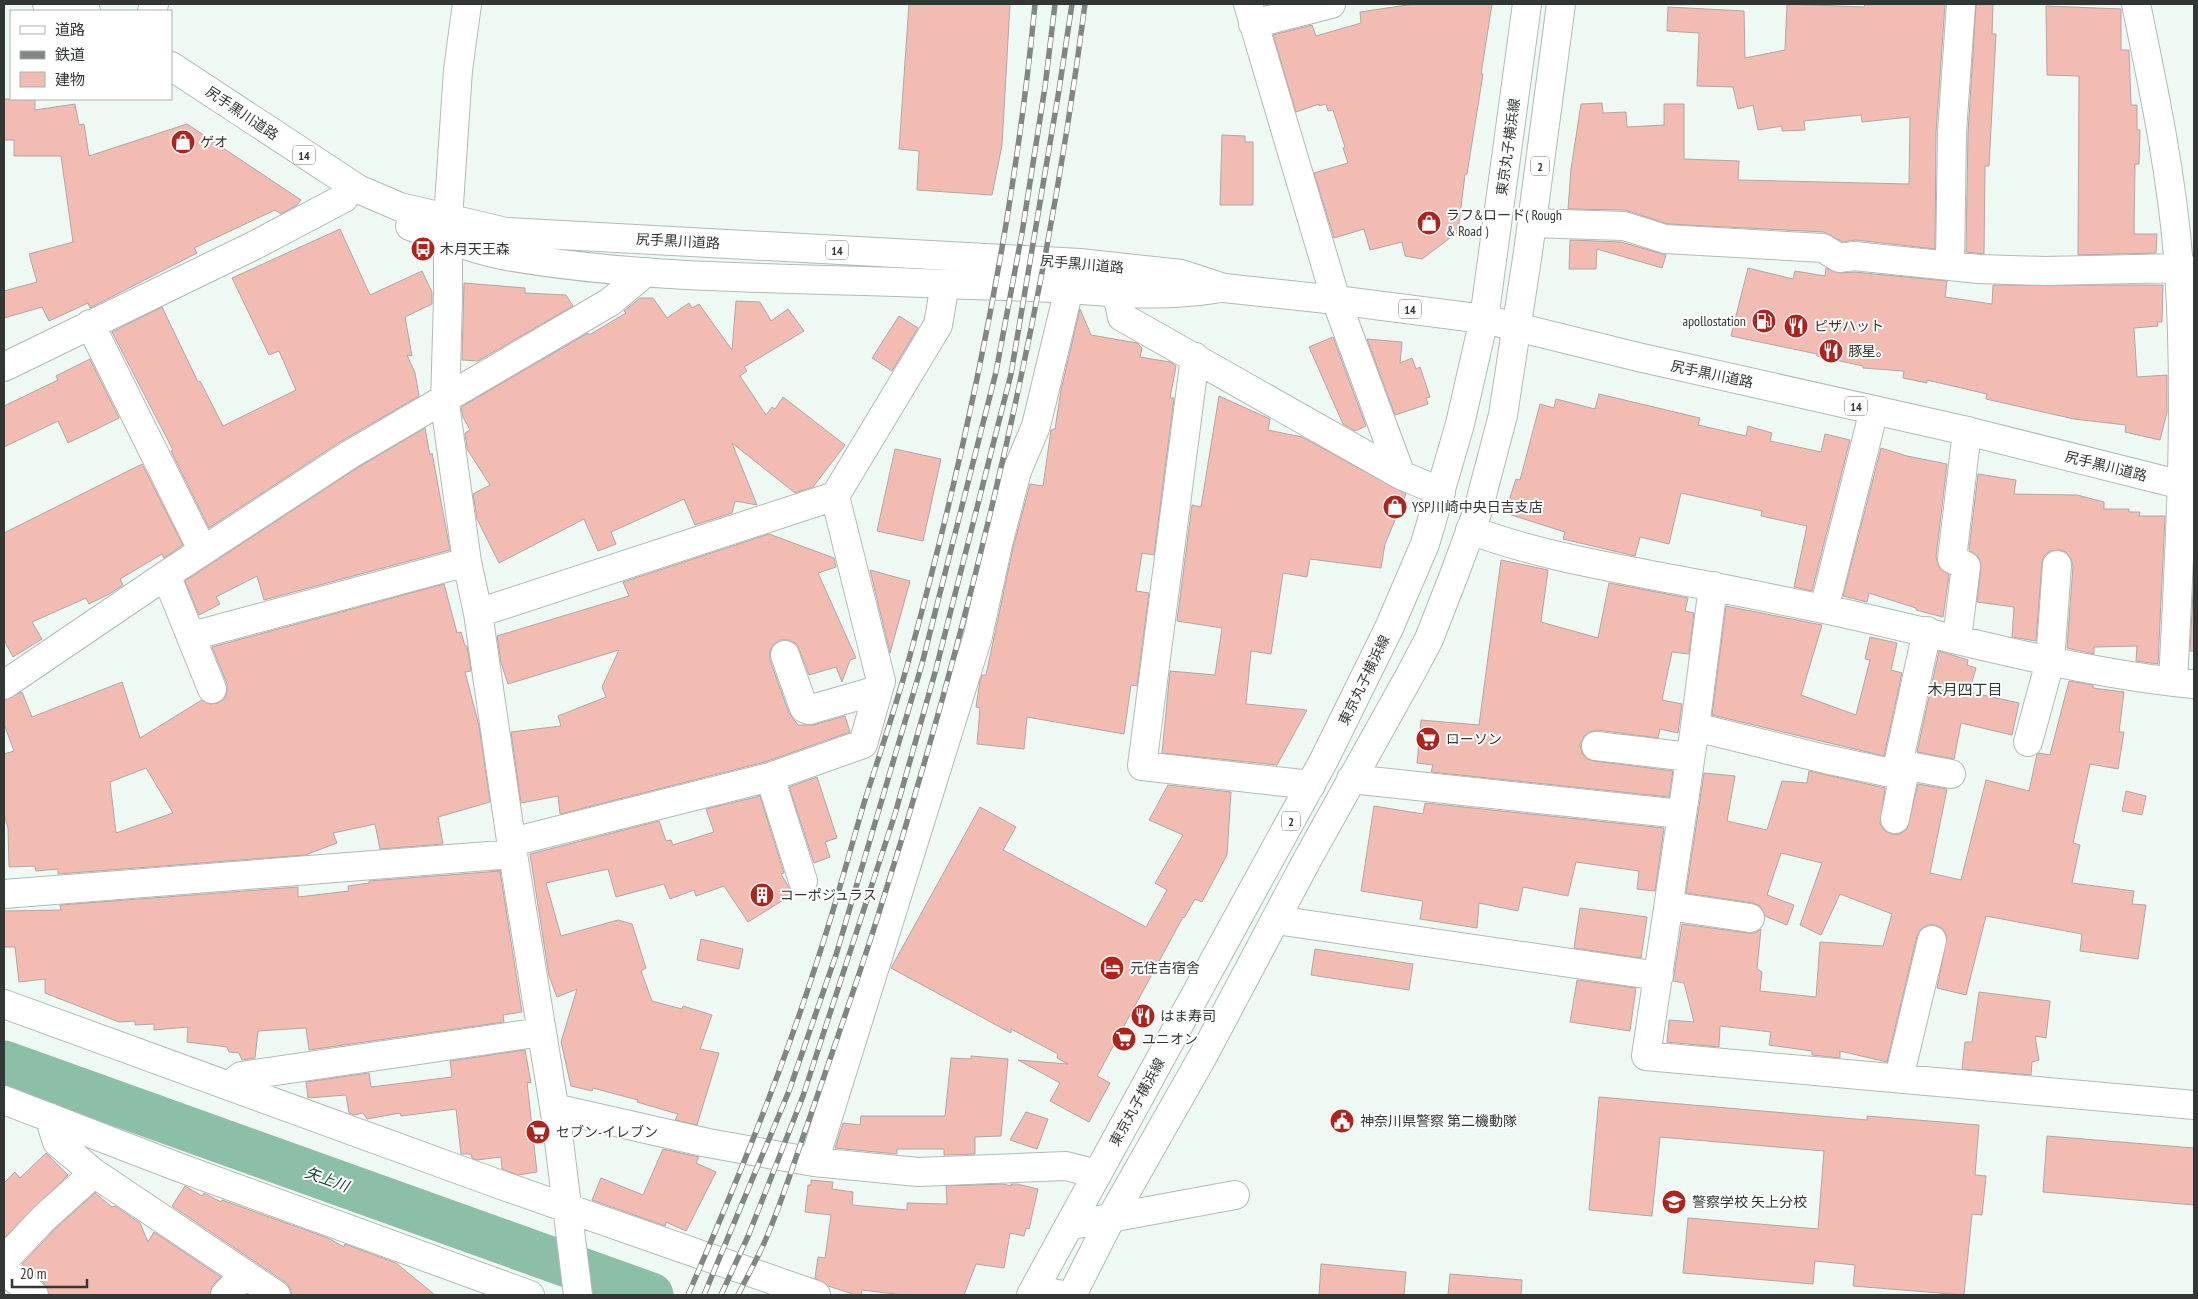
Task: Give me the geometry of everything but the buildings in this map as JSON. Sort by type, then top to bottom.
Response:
[{"type":"street","points":[[468,4],[458,70],[448,229],[445,397],[467,562],[478,613],[512,848],[570,1216],[578,1295]]},
{"type":"street","points":[[1332,4],[1250,14],[1336,300],[1401,475]]},
{"type":"street","name":"東京丸子横浜線","points":[[1033,1292],[1072,1225],[1311,785],[1370,669],[1425,544],[1460,424],[1484,319],[1527,4]]},
{"type":"street","name":"2","points":[[1072,1295],[1111,1218],[1203,1056],[1351,779],[1429,639],[1470,530],[1496,446],[1518,327],[1561,4]]},
{"type":"street","points":[[1950,265],[1952,132],[1961,4]]},
{"type":"street","points":[[1470,530],[1497,540],[1597,565],[1824,609],[2050,662],[2184,683],[2188,487],[2187,270],[2169,187],[2136,4]]},
{"type":"street","name":"尻手黒川道路","points":[[172,67],[358,189],[505,256],[592,268],[692,276],[1069,289],[1117,294],[1185,294],[1224,288]]},
{"type":"street","name":"尻手黒川道路","points":[[172,87],[344,198],[399,223],[448,229],[1080,263],[1181,274],[1224,288],[1484,319],[1638,357],[1967,431],[2188,487]]},
{"type":"street","points":[[4,367],[255,245],[344,198]]},
{"type":"street","points":[[1532,223],[1624,226],[1664,238],[1823,248],[1839,258],[1854,256],[2045,272],[2187,270]]},
{"type":"street","points":[[4,686],[166,575],[349,455],[610,302],[646,272]]},
{"type":"street","points":[[478,613],[835,496],[938,325],[945,284]]},
{"type":"street","points":[[814,1162],[978,636],[1000,535],[1017,471],[1036,426],[1069,289]]},
{"type":"street","points":[[1117,294],[1122,317],[1196,357],[1401,475],[1441,492]]},
{"type":"street","points":[[90,324],[203,551]]},
{"type":"street","points":[[1196,357],[1142,766],[1311,785]]},
{"type":"street","points":[[1824,609],[1874,410]]},
{"type":"street","points":[[1957,639],[1966,566],[1952,559],[1967,431]]},
{"type":"street","points":[[4,894],[512,848],[770,777],[863,744],[881,681],[835,496]]},
{"type":"street","points":[[192,636],[467,562]]},
{"type":"street","points":[[2028,742],[2050,662],[2057,565]]},
{"type":"street","points":[[166,575],[212,689]]},
{"type":"street","points":[[1713,586],[1695,727],[1646,1056],[2194,1105]]},
{"type":"street","points":[[1895,819],[1903,779],[1897,769],[1927,632]]},
{"type":"street","points":[[785,655],[804,708],[809,710],[878,690]]},
{"type":"street","points":[[1695,727],[1826,759],[1951,774]]},
{"type":"street","points":[[1596,746],[1690,756]]},
{"type":"street","points":[[770,777],[803,881]]},
{"type":"street","points":[[1351,779],[1681,814]]},
{"type":"street","points":[[1669,906],[1750,918]]},
{"type":"street","points":[[1276,920],[1659,976]]},
{"type":"street","points":[[1899,1078],[1932,940]]},
{"type":"street","points":[[4,984],[570,1216],[816,1295]]},
{"type":"street","points":[[4,1004],[235,1080],[542,1032]]},
{"type":"street","points":[[4,1100],[178,1167],[530,1295]]},
{"type":"street","points":[[554,1108],[708,1143],[814,1162],[918,1172],[1066,1166],[1098,1174]]},
{"type":"street","points":[[49,1117],[57,1142],[94,1173],[276,1295]]},
{"type":"street","points":[[4,1260],[44,1218],[94,1173]]},
{"type":"street","points":[[1072,1225],[1235,1196]]},
{"type":"street","points":[[4,1270],[34,1295]]},
{"type":"street","points":[[225,1295],[245,1274]]},
{"type":"street","points":[[1033,1292],[1063,1295]]},
{"type":"waterway","name":"矢上川","points":[[4,1063],[651,1295]]},
{"type":"railway","points":[[688,1295],[742,1167],[792,1037],[827,931],[909,659],[951,497],[986,334],[1015,169],[1035,4]]},
{"type":"railway","points":[[704,1295],[789,1091],[836,955],[922,664],[996,372],[1022,233],[1045,87],[1055,4]]},
{"type":"railway","points":[[721,1295],[749,1234],[803,1096],[895,814],[936,669],[1011,374],[1072,4]]},
{"type":"railway","points":[[738,1295],[762,1248],[778,1210],[845,1015],[878,916],[944,692],[1002,464],[1027,350],[1049,235],[1085,4]]},
{"type":"place","name":"ゲオ","points":[[183,142]]},
{"type":"place","name":"ラフ&ロード( Rough & Road )","points":[[1429,223]]},
{"type":"place","name":"木月天王森","points":[[423,249]]},
{"type":"place","name":"apollostation","points":[[1764,321]]},
{"type":"place","name":"ピザハット","points":[[1796,326]]},
{"type":"place","name":"豚星。","points":[[1831,351]]},
{"type":"place","name":"YSP川崎中央日吉支店","points":[[1395,507]]},
{"type":"place","name":"ローソン","points":[[1428,739]]},
{"type":"place","name":"コーポジュラス","points":[[762,895]]},
{"type":"place","name":"元住吉宿舎","points":[[1112,968]]},
{"type":"place","name":"はま寿司","points":[[1143,1016]]},
{"type":"place","name":"ユニオン","points":[[1124,1039]]},
{"type":"place","name":"神奈川県警察 第二機動隊","points":[[1342,1121]]},
{"type":"place","name":"セブン-イレブン","points":[[538,1132]]},
{"type":"place","name":"警察学校 矢上分校","points":[[1674,1202]]},
{"type":"district","name":"木月四丁目","points":[[1965,689]]}]
